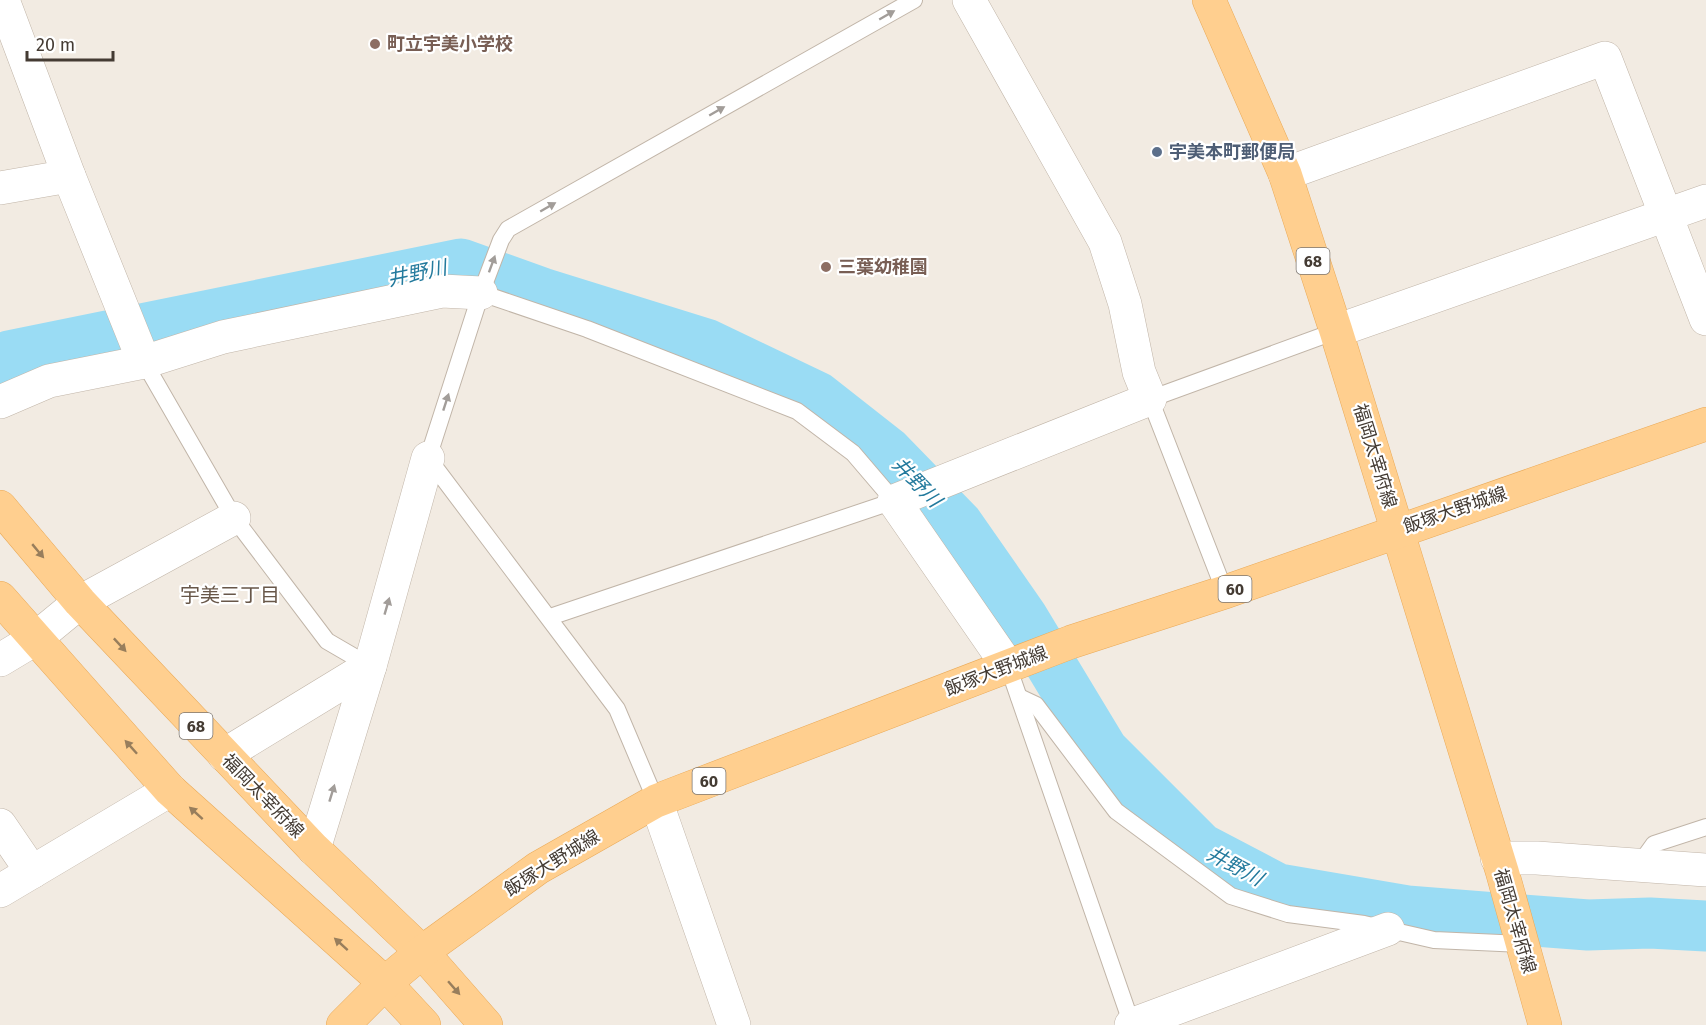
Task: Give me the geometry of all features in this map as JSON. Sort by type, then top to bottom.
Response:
[{"type":"main road","name":"福岡太宰府線","points":[[1209,0],[1284,174],[1336,331],[1500,865],[1545,1025]]},
{"type":"main road","name":"飯塚大野城線","points":[[343,1025],[385,983],[422,952],[538,868],[656,801],[1071,642],[1225,592],[1706,424]]},
{"type":"main road","name":"福岡太宰府線","points":[[0,507],[80,602],[314,849],[422,952],[486,1025]]},
{"type":"main road","points":[[0,598],[170,790],[385,983],[424,1025]]},
{"type":"street","points":[[3,0],[69,176],[142,356]]},
{"type":"street","points":[[969,0],[1105,242],[1125,304],[1139,372],[1150,399],[900,498],[1016,664]]},
{"type":"street","points":[[1284,174],[1605,58],[1706,319]]},
{"type":"street","points":[[0,188],[69,176]]},
{"type":"street","points":[[1336,331],[1706,201]]},
{"type":"street","points":[[0,402],[49,381],[223,337],[442,291],[483,290]]},
{"type":"street","points":[[314,849],[370,666],[428,458]]},
{"type":"street","points":[[0,660],[35,639],[80,602],[234,518]]},
{"type":"street","points":[[224,755],[370,666]]},
{"type":"street","points":[[0,891],[170,790]]},
{"type":"street","points":[[656,801],[734,1025]]},
{"type":"street","points":[[0,825],[32,872]]},
{"type":"street","points":[[1500,865],[1538,858],[1706,870]]},
{"type":"street","points":[[1132,1025],[1388,929]]},
{"type":"lane","points":[[656,801],[617,709],[550,617],[428,458],[483,290],[501,240],[508,229],[914,0]]},
{"type":"lane","points":[[483,290],[797,411],[853,453],[900,498],[550,617]]},
{"type":"lane","points":[[1225,592],[1150,399],[1336,331]]},
{"type":"lane","points":[[142,356],[234,518],[327,641],[370,666]]},
{"type":"lane","points":[[1016,664],[1018,698],[1132,1025]]},
{"type":"lane","points":[[1018,698],[1036,705],[1116,811],[1231,896],[1288,914],[1388,929],[1434,940],[1522,945]]},
{"type":"lane","points":[[1639,865],[1654,844],[1706,826]]},
{"type":"water","points":[[146,306],[173,340],[0,386],[0,348]]},
{"type":"waterway","name":"井野川","points":[[0,361],[9,356],[461,264],[542,293],[706,344],[817,397],[887,452],[958,525],[1022,617],[1103,751],[1200,848],[1278,889],[1407,911],[1588,925],[1650,923],[1706,926]]},
{"type":"place","name":"町立宇美小学校","points":[[375,44]]},
{"type":"place","name":"宇美本町郵便局","points":[[1157,152]]},
{"type":"place","name":"三葉幼稚園","points":[[826,267]]},
{"type":"district","name":"宇美三丁目","points":[[230,595]]}]
